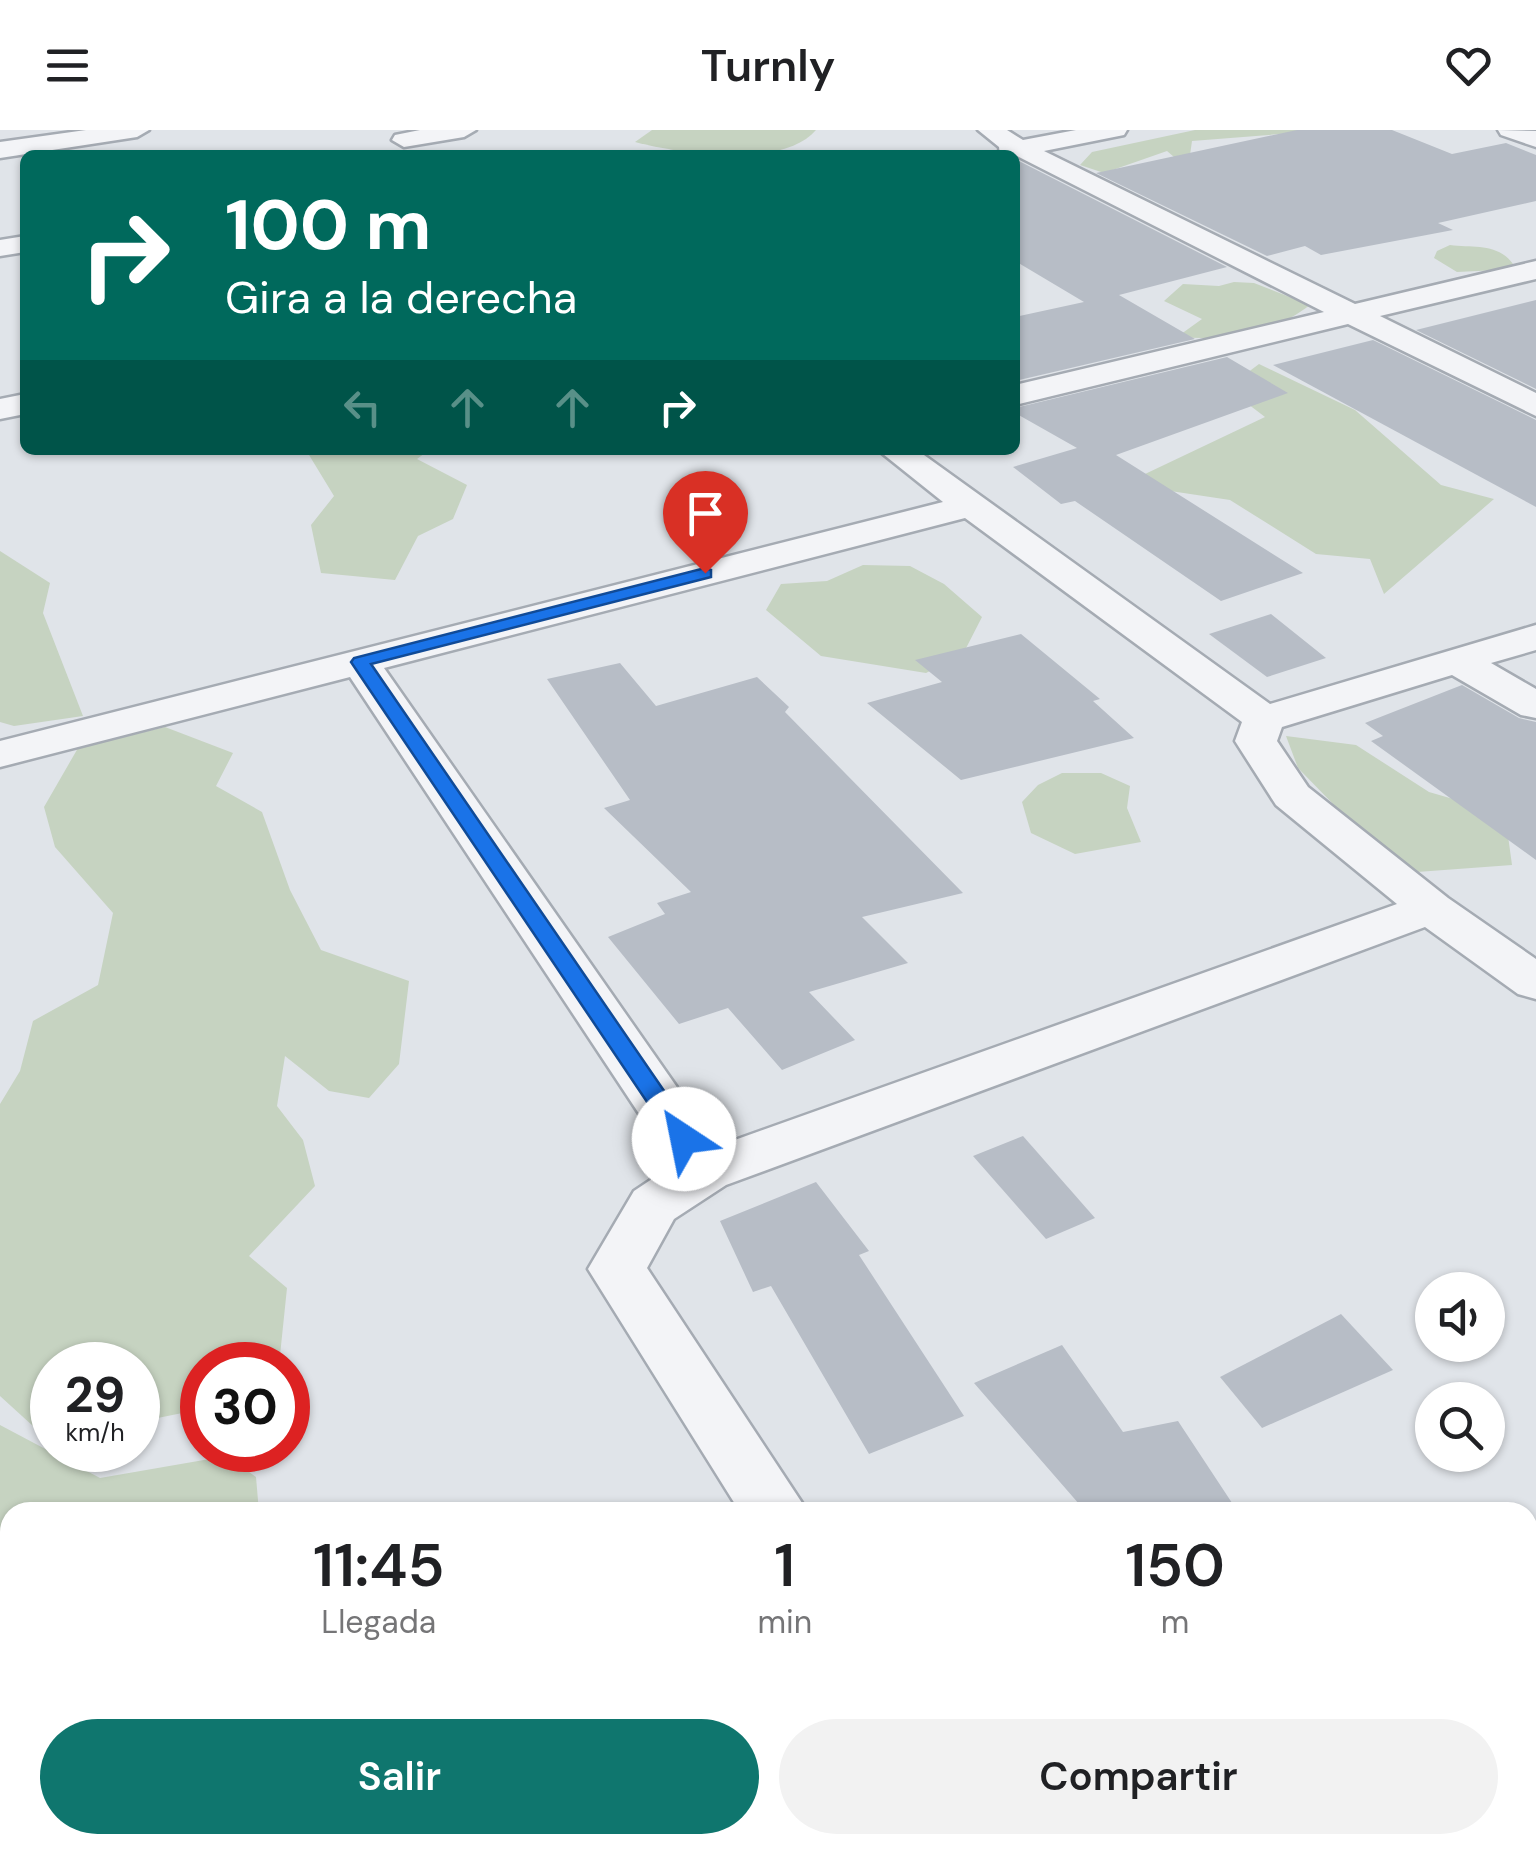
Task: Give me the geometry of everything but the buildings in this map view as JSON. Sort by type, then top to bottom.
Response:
[{"type":"street","points":[[0,150],[138,130]]},
{"type":"street","points":[[397,135],[464,130]]},
{"type":"street","points":[[990,130],[1018,148],[1536,406]]},
{"type":"street","points":[[1007,150],[1115,130]]},
{"type":"street","points":[[1510,130],[1536,140]]},
{"type":"street","points":[[397,135],[422,150]]},
{"type":"street","points":[[1020,394],[1536,270]]},
{"type":"street","points":[[902,455],[1264,720]]},
{"type":"street","points":[[0,754],[973,504]]},
{"type":"street","points":[[1264,720],[1536,636]]},
{"type":"street","points":[[1456,661],[1536,706]]},
{"type":"street","points":[[360,662],[706,1171]]},
{"type":"street","points":[[1264,720],[1256,741],[1292,796],[1431,908],[1536,983]]},
{"type":"street","points":[[769,1502],[617,1268],[654,1205],[706,1171],[1431,908]]},
{"type":"green space","points":[[652,130],[816,130],[801,142],[780,150],[673,150],[635,142]]},
{"type":"green space","points":[[1195,130],[1332,130],[1192,141],[1188,169],[1167,151],[1104,173],[1080,165],[1092,152]]},
{"type":"green space","points":[[1450,245],[1493,250],[1513,264],[1499,270],[1457,272],[1434,258],[1437,251]]},
{"type":"green space","points":[[1254,283],[1310,305],[1280,323],[1247,334],[1177,337],[1202,319],[1164,301],[1183,284],[1219,286]]},
{"type":"green space","points":[[1259,364],[1355,410],[1441,485],[1494,499],[1384,594],[1370,559],[1316,554],[1230,500],[1124,484],[1265,417],[1227,388]]},
{"type":"green space","points":[[309,455],[422,455],[417,459],[467,485],[453,519],[418,536],[395,580],[321,573],[311,525],[334,496]]},
{"type":"green space","points":[[0,551],[50,583],[43,613],[83,716],[14,726],[0,722]]},
{"type":"green space","points":[[863,565],[910,566],[944,584],[982,617],[963,654],[926,673],[821,656],[766,610],[781,584],[827,581]]},
{"type":"green space","points":[[165,727],[233,753],[216,786],[262,812],[290,890],[321,950],[409,981],[399,1064],[369,1098],[329,1091],[285,1056],[277,1106],[303,1140],[315,1186],[249,1256],[287,1288],[281,1342],[180,1342],[180,1413],[160,1418],[160,1342],[30,1342],[30,1423],[0,1396],[0,1104],[20,1071],[33,1021],[98,985],[113,913],[55,847],[44,807],[78,748]]},
{"type":"green space","points":[[1286,736],[1356,745],[1429,792],[1505,814],[1512,865],[1417,872],[1338,809],[1298,768]]},
{"type":"green space","points":[[1062,773],[1101,773],[1130,786],[1127,808],[1141,842],[1075,854],[1031,833],[1022,802],[1038,785]]},
{"type":"green space","points":[[0,1425],[30,1441],[30,1472],[89,1472],[100,1478],[160,1472],[160,1468],[180,1464],[180,1472],[249,1472],[256,1477],[258,1502],[0,1502]]},
{"type":"route","points":[[684,1139],[360,662],[705,573]]}]
